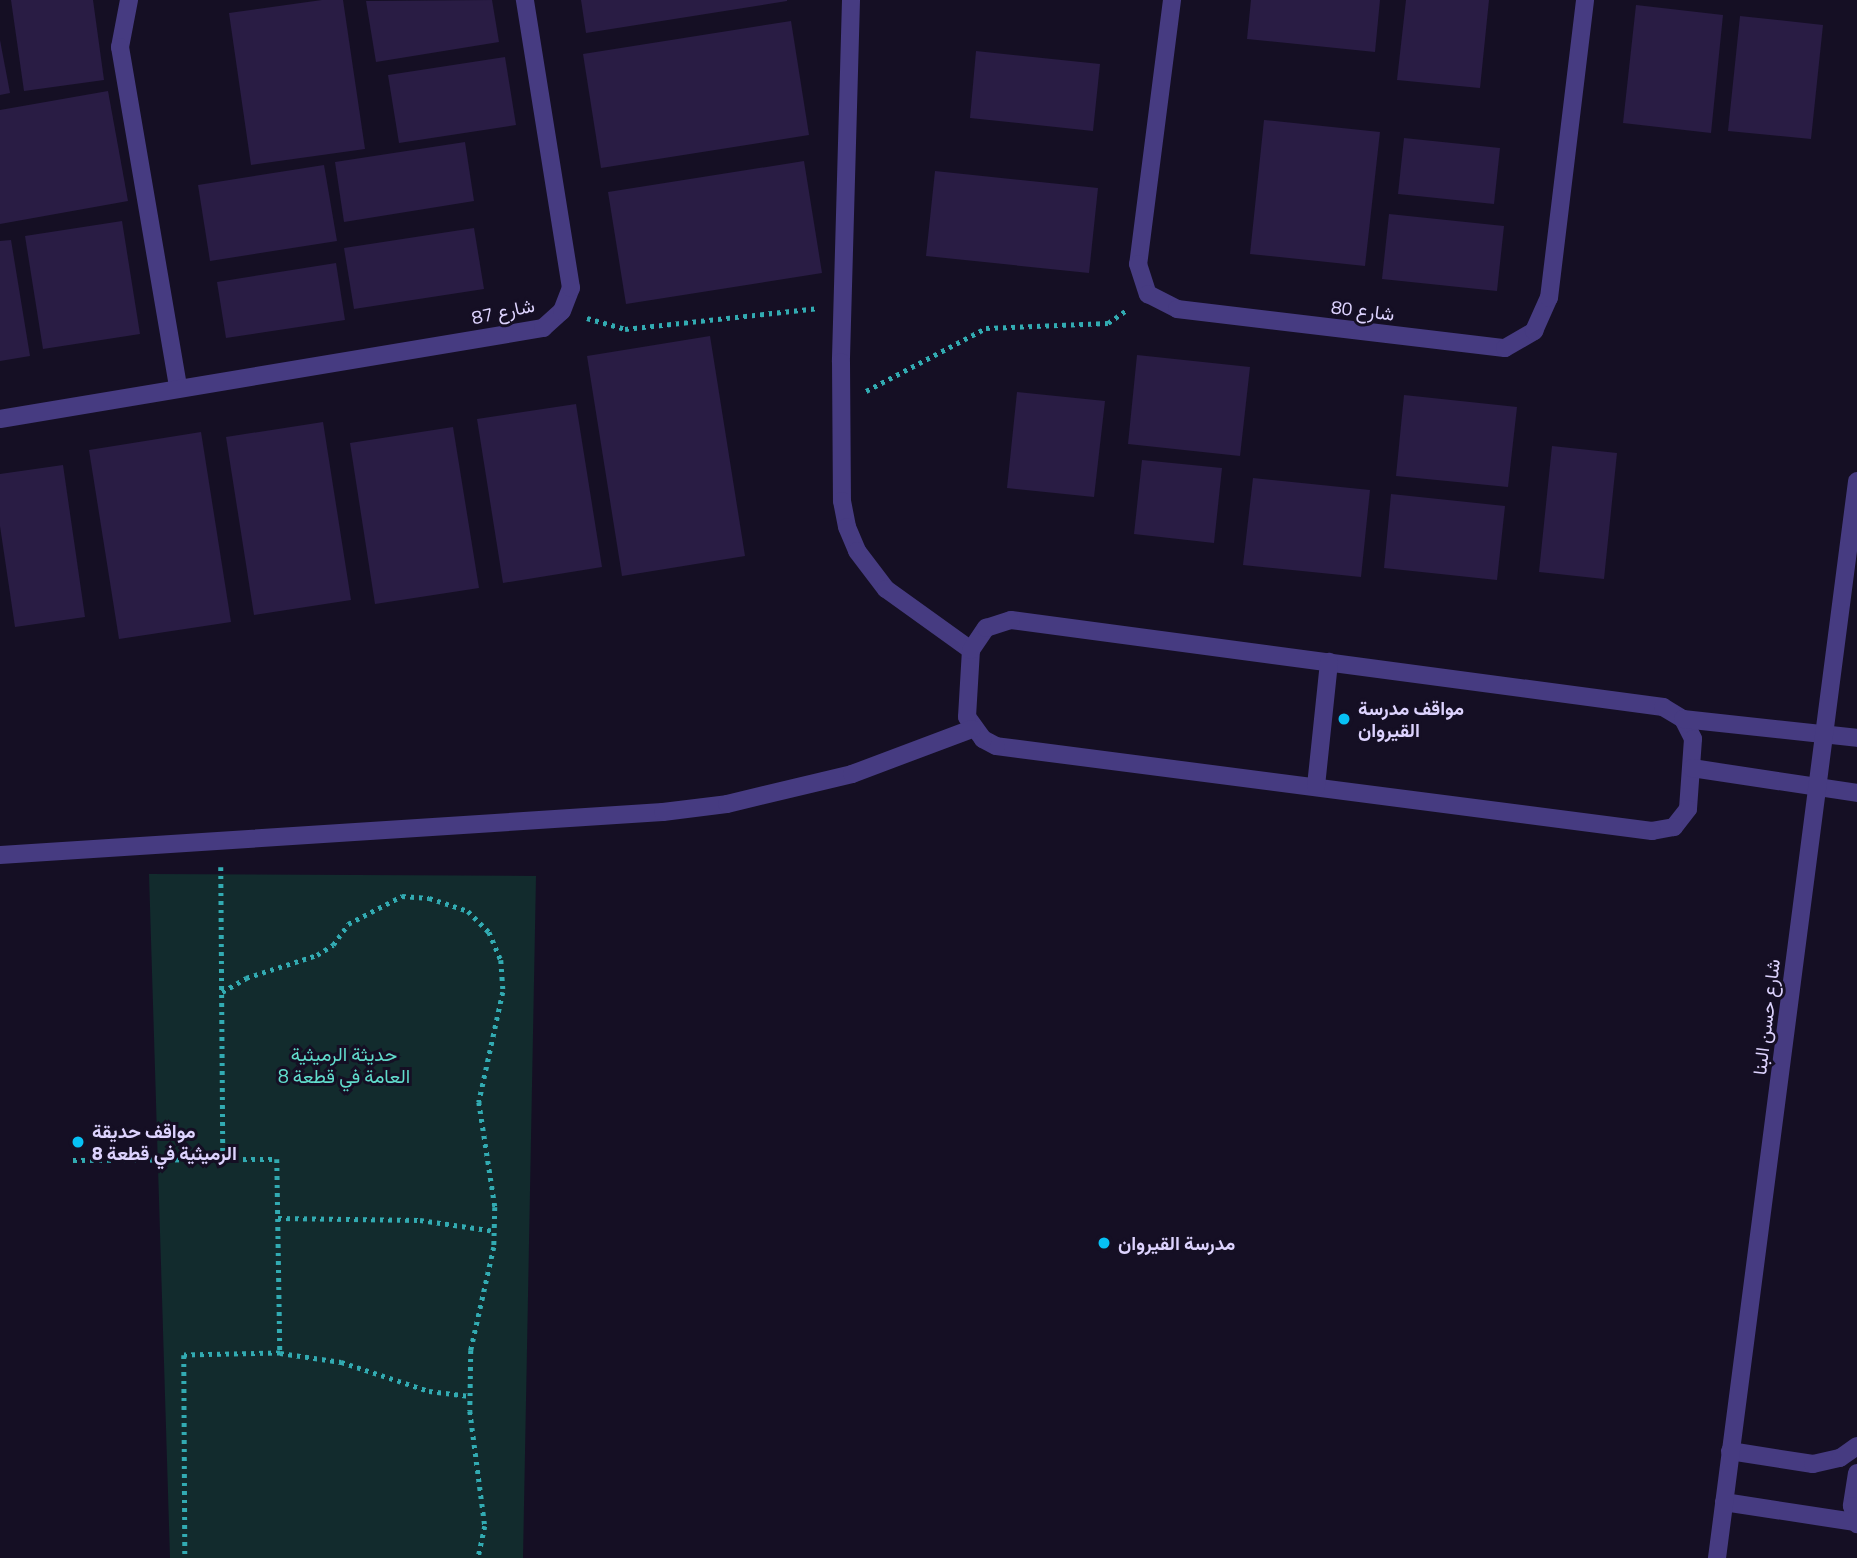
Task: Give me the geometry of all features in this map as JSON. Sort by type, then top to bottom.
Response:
[{"type":"street","points":[[129,0],[120,47],[178,388]]},
{"type":"street","name":"شارع 87","points":[[0,419],[543,328],[562,311],[571,288],[525,0]]},
{"type":"street","points":[[851,0],[842,305],[842,501],[857,551],[886,589],[971,650]]},
{"type":"street","points":[[1148,294],[1138,264],[1172,0]]},
{"type":"street","name":"شارع 80","points":[[1148,294],[1177,309],[1505,348],[1534,331],[1549,298],[1585,0]]},
{"type":"street","name":"شارع حسن البنا","points":[[1717,1558],[1857,481]]},
{"type":"street","points":[[1683,719],[1693,739],[1688,809],[1674,827],[1663,831],[996,746],[972,729],[964,703],[971,650],[986,628],[1011,620],[1663,707],[1683,719],[1857,738]]},
{"type":"street","points":[[1316,786],[1329,662]]},
{"type":"street","points":[[0,855],[663,812],[727,804],[852,774],[972,729]]},
{"type":"street","points":[[1692,768],[1817,784],[1857,793]]},
{"type":"street","points":[[1730,1451],[1813,1464],[1840,1458],[1857,1446]]},
{"type":"street","points":[[1724,1502],[1856,1523],[1852,1506],[1857,1473]]},
{"type":"path","points":[[844,403],[986,328],[1108,323],[1148,294]]},
{"type":"path","points":[[562,311],[625,329],[842,305]]},
{"type":"path","points":[[221,840],[223,1160]]},
{"type":"path","points":[[222,992],[246,978],[317,955],[333,945],[348,924],[402,896],[429,898],[468,911],[489,932],[501,960],[503,992],[478,1102],[495,1231],[471,1350],[470,1396],[475,1471],[485,1526],[478,1558]]},
{"type":"path","points":[[73,1160],[277,1159],[280,1353]]},
{"type":"path","points":[[278,1218],[420,1220],[495,1231]]},
{"type":"path","points":[[184,1558],[184,1355],[280,1353],[341,1362],[418,1388],[470,1396]]},
{"type":"green space","name":"حديثة الرميثية العامة في قطعة 8","points":[[149,874],[536,876],[523,1558],[170,1558]]},
{"type":"building","points":[[11,0],[93,0],[104,80],[24,91]]},
{"type":"building","points":[[322,0],[343,0],[365,149],[251,165],[229,13]]},
{"type":"building","points":[[492,0],[499,42],[376,62],[366,1]]},
{"type":"building","points":[[581,0],[787,0],[787,1],[586,33]]},
{"type":"building","points":[[1251,0],[1380,0],[1375,52],[1247,39]]},
{"type":"building","points":[[1406,0],[1489,0],[1480,88],[1397,80]]},
{"type":"building","points":[[1636,5],[1723,15],[1711,133],[1623,123]]},
{"type":"building","points":[[1740,16],[1823,25],[1811,139],[1728,131]]},
{"type":"building","points":[[791,21],[809,135],[601,168],[583,54]]},
{"type":"building","points":[[0,40],[10,93],[0,95]]},
{"type":"building","points":[[976,51],[1100,64],[1093,131],[970,118]]},
{"type":"building","points":[[505,57],[516,125],[399,143],[388,75]]},
{"type":"building","points":[[108,91],[128,201],[0,224],[0,110]]},
{"type":"building","points":[[1264,120],[1380,132],[1365,266],[1250,254]]},
{"type":"building","points":[[1404,138],[1500,148],[1494,204],[1398,194]]},
{"type":"building","points":[[465,142],[474,201],[344,222],[335,162]]},
{"type":"building","points":[[804,161],[822,273],[626,304],[608,192]]},
{"type":"building","points":[[324,165],[337,241],[210,261],[198,185]]},
{"type":"building","points":[[935,171],[1098,188],[1089,273],[926,256]]},
{"type":"building","points":[[1389,214],[1504,226],[1497,291],[1382,279]]},
{"type":"building","points":[[122,221],[140,334],[43,349],[25,236]]},
{"type":"building","points":[[474,228],[484,289],[354,309],[344,248]]},
{"type":"building","points":[[11,240],[30,356],[0,361],[0,241]]},
{"type":"building","points":[[336,263],[345,320],[226,338],[217,282]]},
{"type":"building","points":[[710,336],[745,556],[622,576],[587,356]]},
{"type":"building","points":[[1137,355],[1250,367],[1240,456],[1128,444]]},
{"type":"building","points":[[1017,392],[1105,401],[1094,497],[1007,488]]},
{"type":"building","points":[[1404,395],[1517,407],[1508,487],[1396,476]]},
{"type":"building","points":[[576,404],[602,567],[503,583],[477,419]]},
{"type":"building","points":[[323,422],[351,600],[254,615],[226,437]]},
{"type":"building","points":[[453,427],[479,588],[375,604],[350,443]]},
{"type":"building","points":[[201,432],[231,622],[119,639],[89,450]]},
{"type":"building","points":[[1552,446],[1617,453],[1604,579],[1539,572]]},
{"type":"building","points":[[1142,460],[1222,468],[1214,543],[1134,534]]},
{"type":"building","points":[[63,465],[85,617],[15,627],[0,526],[0,474]]},
{"type":"building","points":[[1253,478],[1370,490],[1361,577],[1243,565]]},
{"type":"building","points":[[1391,494],[1505,506],[1497,580],[1384,568]]},
{"type":"place","name":"مواقف مدرسة القيروان","points":[[1344,719]]},
{"type":"place","name":"مواقف حديقة الرميثية في قطعة 8","points":[[78,1142]]},
{"type":"place","name":"مدرسة القيروان","points":[[1104,1243]]}]
